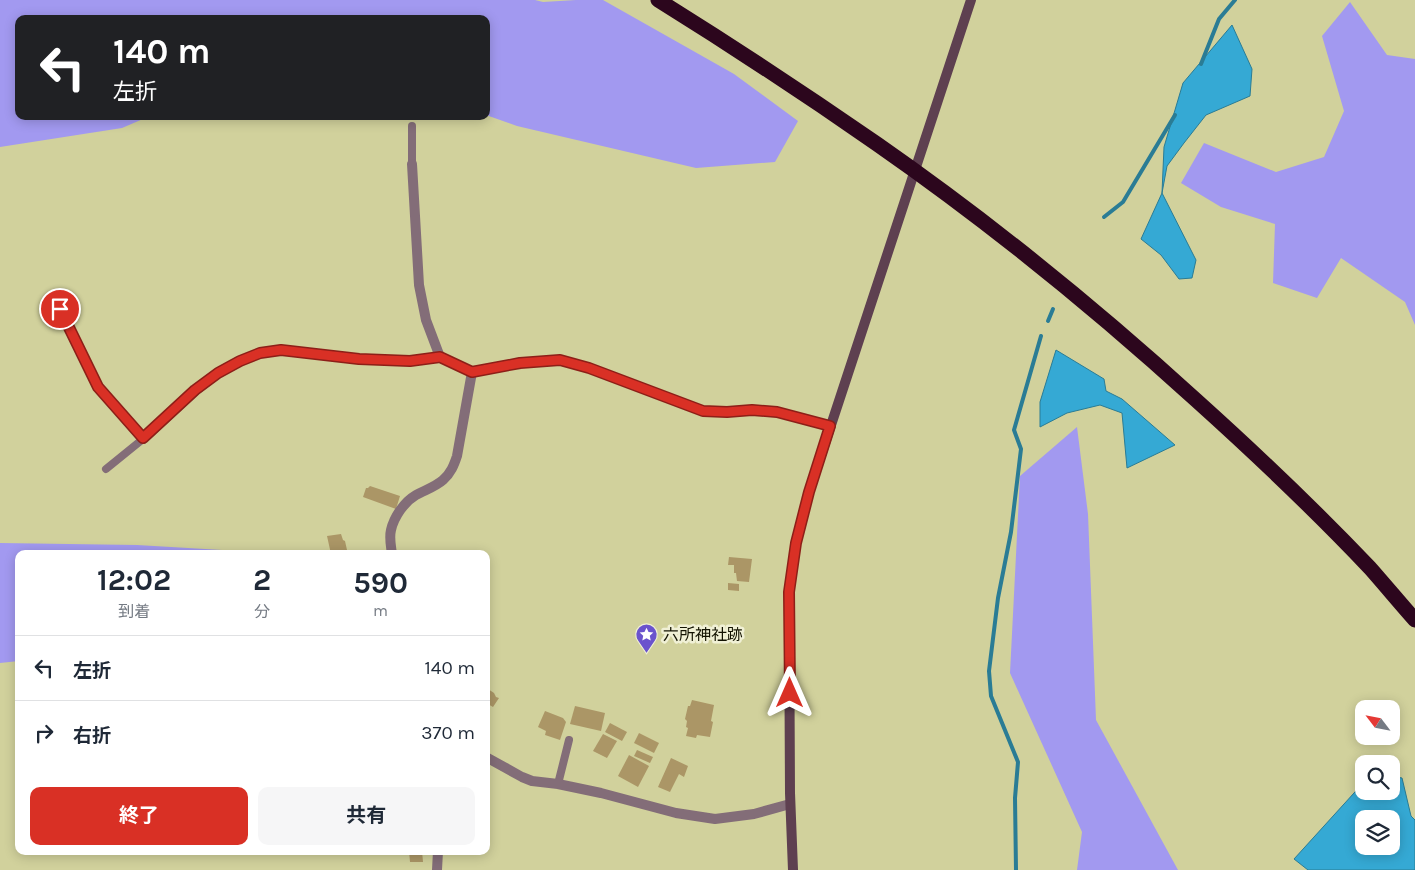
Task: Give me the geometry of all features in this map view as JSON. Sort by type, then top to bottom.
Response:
[{"type":"highway","points":[[654,0],[703,28]]},
{"type":"highway","points":[[658,0],[800,91],[877,144],[942,191],[1072,292],[1147,354],[1261,458],[1371,569],[1415,620]]},
{"type":"street","points":[[793,870],[790,804],[789,592],[796,543],[809,492],[830,426],[971,0]]},
{"type":"street","points":[[412,164],[419,285],[426,320],[440,357]]},
{"type":"street","points":[[60,309],[98,387],[143,438],[189,395],[218,373],[260,353],[281,350],[359,359],[410,361],[440,357],[472,372],[520,363],[560,360],[589,368],[703,411],[752,410],[777,412],[830,426]]},
{"type":"street","points":[[391,550],[391,530],[405,503],[416,495],[434,487],[445,478],[458,456],[472,372]]},
{"type":"street","points":[[490,759],[522,777],[532,780],[600,793],[676,813],[715,819],[754,814],[790,804]]},
{"type":"street","points":[[432,870],[437,870],[438,855]]},
{"type":"lane","points":[[412,126],[412,164]]},
{"type":"lane","points":[[106,469],[143,438]]},
{"type":"lane","points":[[558,784],[569,740]]},
{"type":"shaded area","points":[[0,0],[535,0],[543,2],[603,0],[734,74],[798,121],[775,162],[696,168],[517,126],[490,116],[490,15],[15,15],[15,120],[141,120],[122,128],[0,147]]},
{"type":"shaded area","points":[[1350,2],[1387,55],[1415,59],[1415,325],[1405,302],[1341,258],[1317,298],[1273,283],[1275,224],[1221,207],[1181,183],[1204,143],[1276,172],[1324,157],[1344,111],[1322,36]]},
{"type":"shaded area","points":[[1077,427],[1088,514],[1096,720],[1178,870],[1077,870],[1082,832],[1010,673],[1020,476]]},
{"type":"shaded area","points":[[0,543],[137,545],[222,550],[15,550],[15,661],[0,663]]},
{"type":"water","points":[[1232,25],[1252,69],[1250,96],[1206,115],[1167,166],[1162,193],[1164,147],[1183,83]]},
{"type":"water","points":[[1162,193],[1196,260],[1192,278],[1179,279],[1161,255],[1141,239]]},
{"type":"water","points":[[1056,350],[1104,379],[1106,391],[1122,399],[1175,445],[1127,468],[1122,413],[1100,405],[1067,413],[1040,427],[1040,402]]},
{"type":"water","points":[[1400,778],[1402,778],[1411,816],[1415,820],[1415,870],[1308,870],[1294,859],[1355,792],[1355,800],[1400,800]]},
{"type":"building","points":[[370,486],[400,496],[396,509],[363,497],[366,488]]},
{"type":"building","points":[[341,534],[347,550],[330,550],[327,536]]},
{"type":"building","points":[[729,557],[752,559],[749,582],[737,581],[734,565],[728,565]]},
{"type":"building","points":[[728,583],[739,584],[739,591],[728,590]]},
{"type":"building","points":[[490,690],[499,698],[493,707],[490,705]]},
{"type":"building","points":[[692,700],[714,705],[710,737],[697,735],[696,738],[686,736],[688,728],[686,727],[687,721],[685,719],[688,706],[690,706]]},
{"type":"building","points":[[575,706],[605,713],[601,731],[570,724]]},
{"type":"building","points":[[545,711],[563,718],[566,722],[560,740],[545,735],[546,731],[538,727]]},
{"type":"building","points":[[610,723],[627,732],[622,741],[605,732]]},
{"type":"building","points":[[639,733],[659,743],[654,753],[634,743]]},
{"type":"building","points":[[603,734],[617,741],[607,758],[593,751]]},
{"type":"building","points":[[637,750],[653,757],[650,763],[634,756]]},
{"type":"building","points":[[629,755],[649,766],[638,787],[618,776]]},
{"type":"building","points":[[671,758],[688,766],[684,777],[679,774],[670,792],[658,787]]},
{"type":"building","points":[[409,855],[422,855],[423,862],[410,862]]},
{"type":"waterway","points":[[1201,64],[1219,19],[1235,0]]},
{"type":"waterway","points":[[1104,217],[1123,202],[1175,115]]},
{"type":"waterway","points":[[1048,321],[1053,309]]},
{"type":"waterway","points":[[1016,870],[1015,798],[1018,762],[991,696],[989,671],[998,598],[1011,532],[1021,449],[1014,430],[1041,336]]},
{"type":"place","name":"六所神社跡","points":[[647,653]]},
{"type":"route","points":[[60,309],[98,387],[143,438],[195,390],[218,373],[260,353],[281,350],[359,359],[410,361],[440,357],[472,372],[520,363],[560,360],[589,368],[703,411],[752,410],[777,412],[830,426],[809,492],[796,543],[789,592],[790,693]]}]
